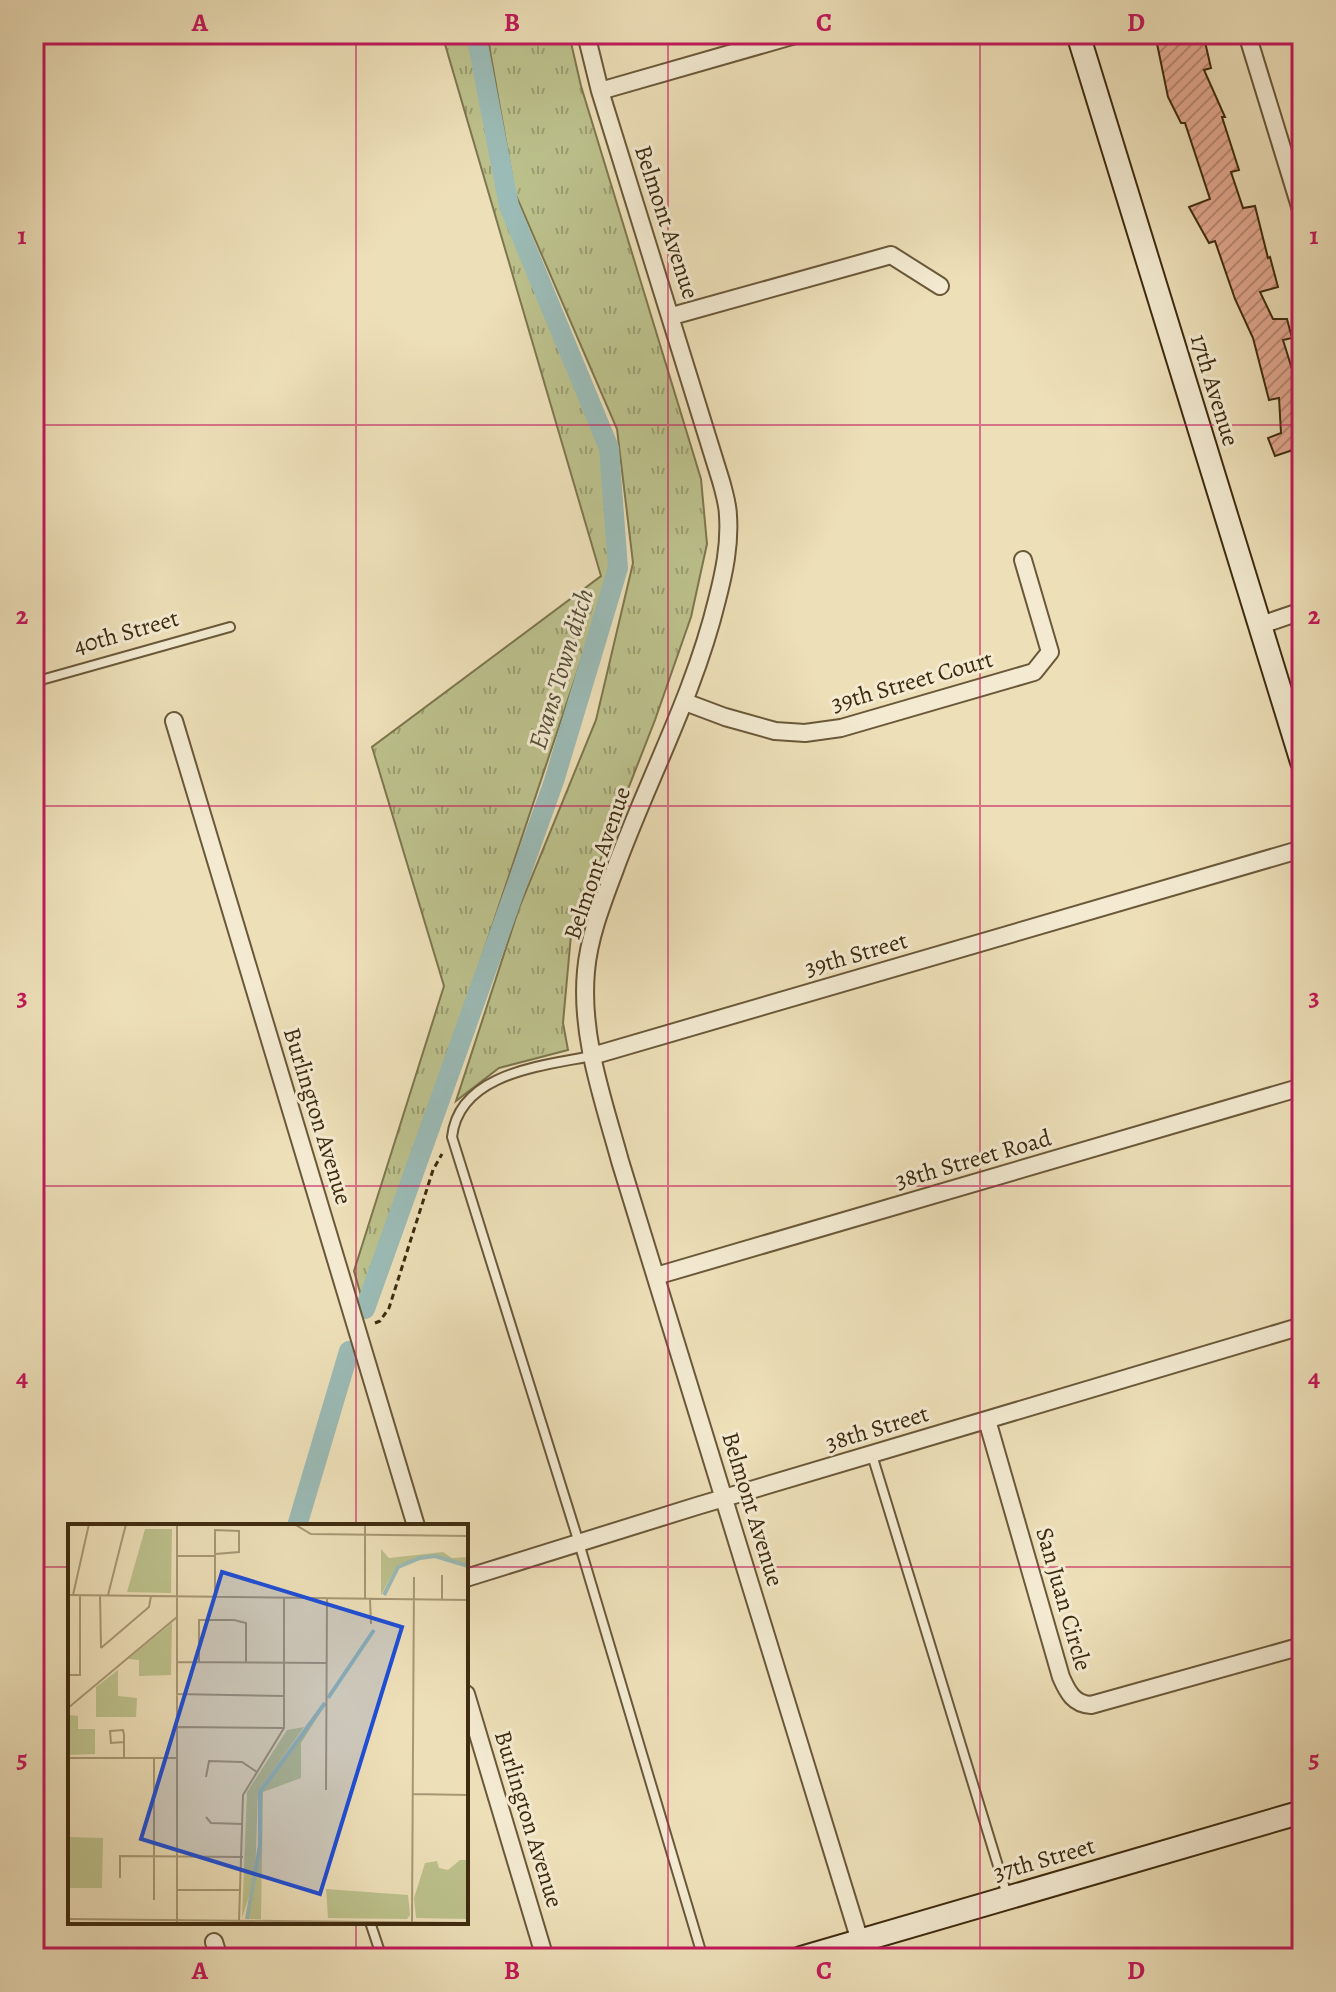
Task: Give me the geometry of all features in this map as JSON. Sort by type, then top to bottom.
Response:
[{"type":"main road","name":"17th Avenue","points":[[1078,34],[1302,762]]},
{"type":"main road","name":"37th Street","points":[[801,1958],[1302,1812]]},
{"type":"street","name":"Belmont Avenue","points":[[586,34],[600,91],[721,481],[728,515],[726,563],[709,632],[685,702],[623,846],[598,915],[586,969],[585,1002],[592,1056],[620,1161],[860,1941]]},
{"type":"street","points":[[600,91],[799,34]]},
{"type":"street","points":[[1247,34],[1302,213]]},
{"type":"street","points":[[672,316],[891,255],[940,286]]},
{"type":"street","name":"39th Street Court","points":[[685,702],[775,731],[805,733],[841,728],[1034,672],[1050,652],[1023,560]]},
{"type":"street","points":[[1261,625],[1302,611]]},
{"type":"street","name":"Burlington Avenue","points":[[174,721],[415,1524]]},
{"type":"street","name":"39th Street","points":[[592,1056],[1302,849]]},
{"type":"street","name":"38th Street Road","points":[[656,1276],[1302,1087]]},
{"type":"street","name":"38th Street","points":[[468,1577],[1302,1326]]},
{"type":"street","name":"San Juan Circle","points":[[987,1420],[1061,1677],[1067,1692],[1080,1704],[1091,1705],[1302,1646]]},
{"type":"street","name":"Burlington Avenue","points":[[468,1701],[545,1958]]},
{"type":"lane","name":"40th Street","points":[[34,682],[230,627]]},
{"type":"lane","name":"39th Street","points":[[452,1137],[453,1121],[460,1110],[469,1098],[493,1081],[533,1067],[592,1056]]},
{"type":"lane","points":[[452,1137],[579,1543],[703,1958]]},
{"type":"lane","points":[[872,1455],[1007,1896]]},
{"type":"lane","points":[[371,1924],[382,1958]]},
{"type":"path","points":[[358,1331],[380,1321],[389,1308],[433,1170],[452,1137]]},
{"type":"green space","points":[[442,34],[471,34],[505,209],[602,448],[611,571],[455,1037],[362,1299],[354,1271],[444,986],[372,747],[601,576]]},
{"type":"green space","points":[[487,34],[569,34],[581,86],[701,479],[707,544],[691,617],[655,720],[571,935],[563,1023],[568,1050],[499,1068],[456,1101],[519,908],[596,720],[633,563],[617,429],[515,193]]},
{"type":"building","points":[[1155,34],[1188,34],[1191,42],[1205,42],[1211,68],[1204,70],[1225,117],[1222,117],[1239,170],[1231,172],[1243,208],[1255,206],[1270,257],[1278,287],[1260,292],[1273,319],[1287,319],[1292,338],[1283,340],[1292,369],[1302,370],[1302,447],[1275,456],[1268,438],[1281,433],[1279,398],[1269,400],[1253,338],[1235,299],[1215,241],[1209,243],[1189,207],[1210,199],[1185,123],[1181,123],[1168,97]]},
{"type":"waterway","name":"Evans Town ditch","points":[[365,1309],[554,781],[618,568],[609,448],[509,206],[476,34]]},
{"type":"waterway","name":"Evans Town ditch","points":[[298,1524],[349,1351]]}]
